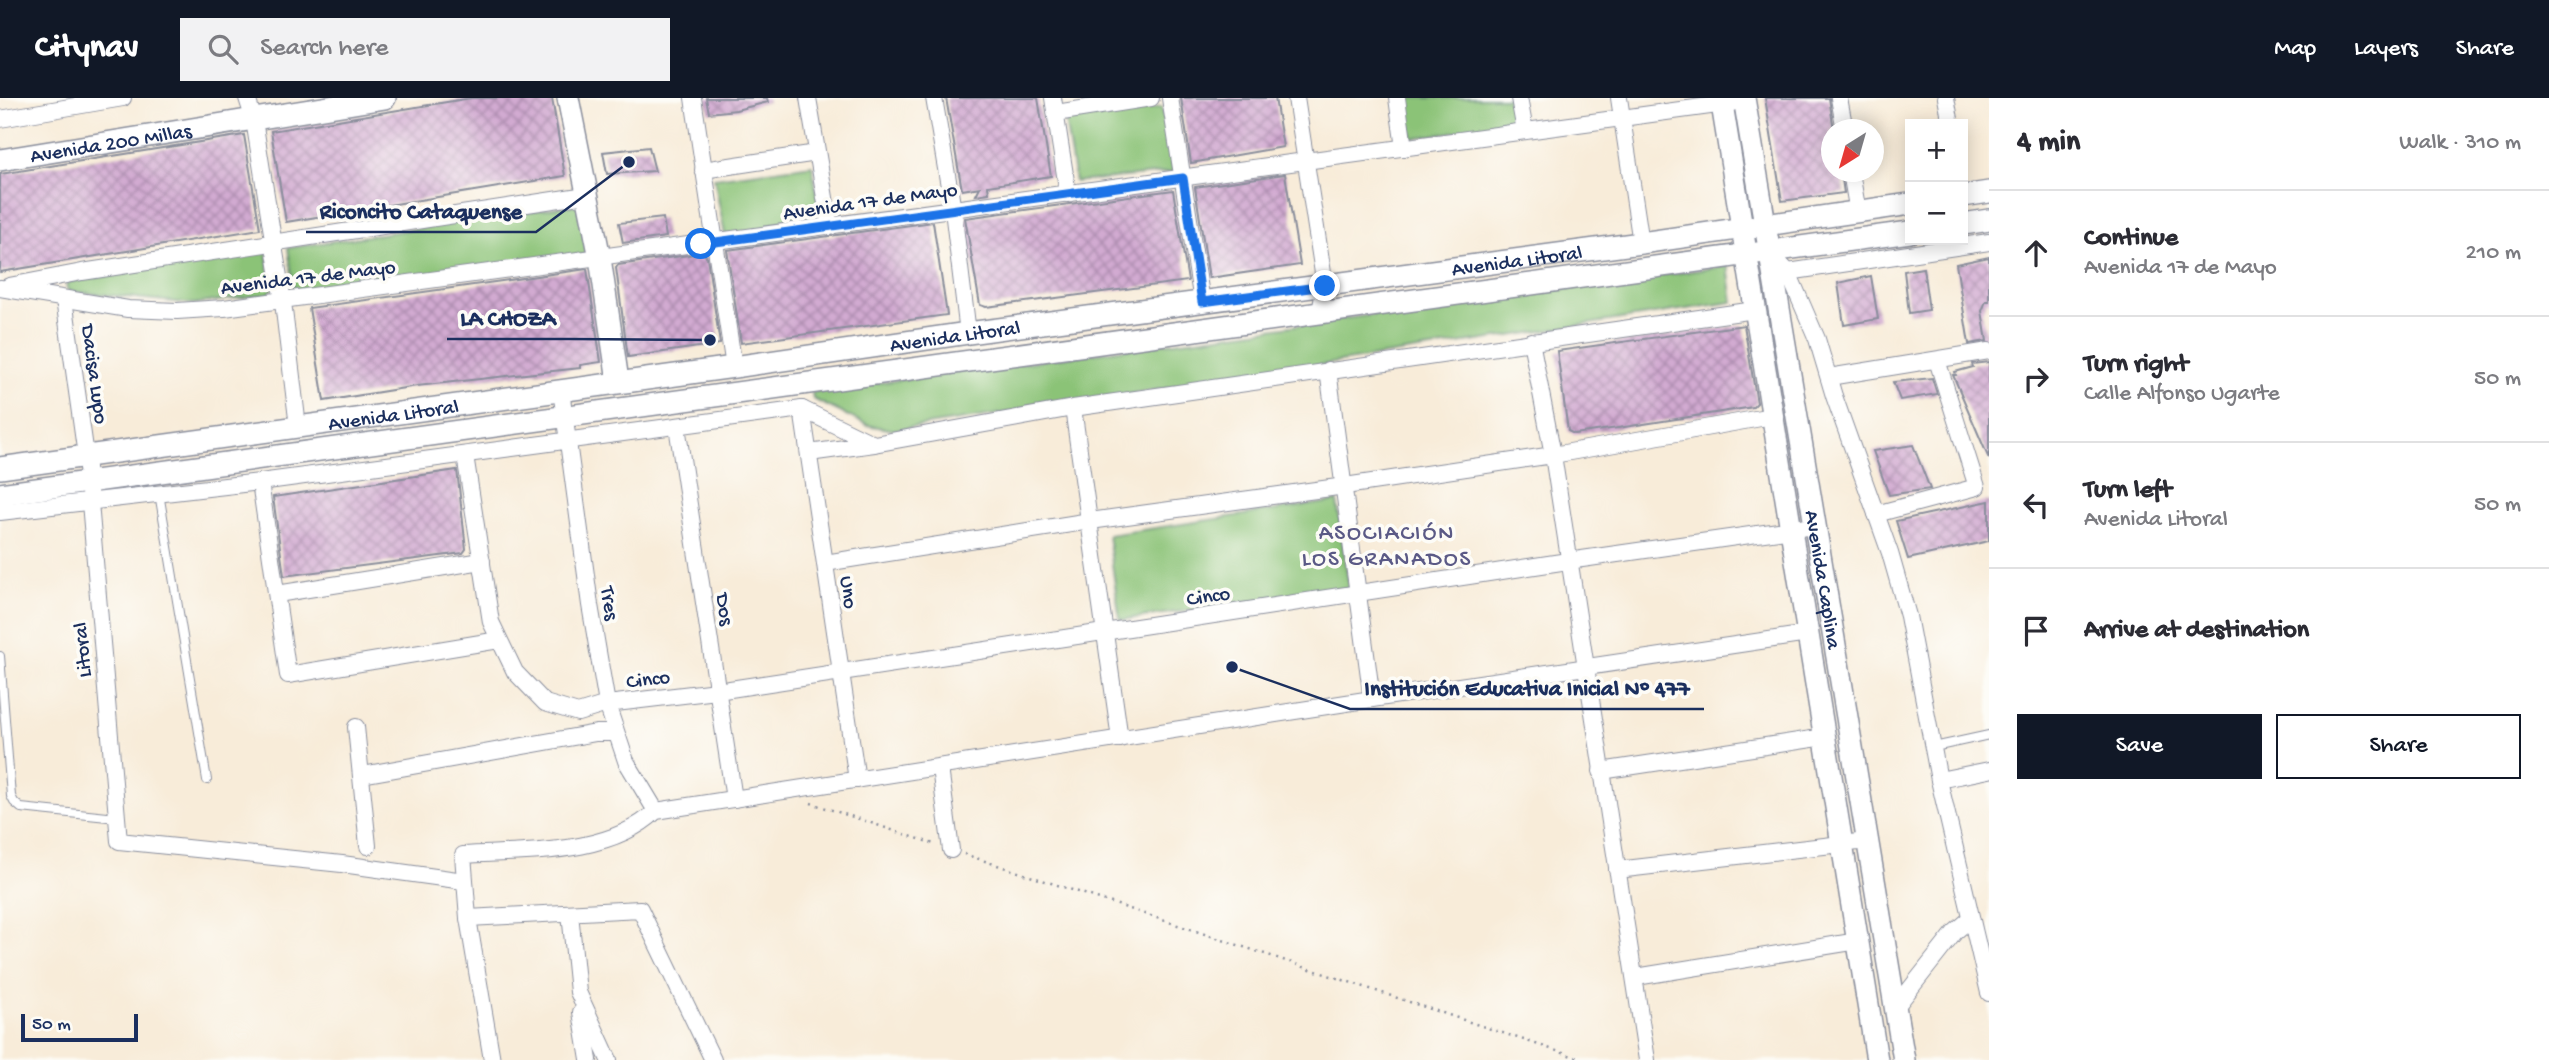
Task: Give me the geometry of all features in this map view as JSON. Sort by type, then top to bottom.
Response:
[{"type":"main road","name":"Avenida 200 Millas","points":[[0,160],[386,98]]},
{"type":"main road","points":[[568,98],[600,258],[618,382]]},
{"type":"main road","name":"Avenida Caplina","points":[[1744,100],[1904,1060]]},
{"type":"main road","name":"Avenida Caplina","points":[[1722,101],[1877,1060]]},
{"type":"main road","points":[[1968,195],[1989,192]]},
{"type":"main road","name":"Avenida Litoral","points":[[0,468],[1905,205]]},
{"type":"main road","points":[[1968,223],[1989,220]]},
{"type":"main road","name":"Avenida Litoral","points":[[0,494],[89,491],[565,416],[1905,233]]},
{"type":"street","name":"Avenida 200 Millas","points":[[0,119],[124,98]]},
{"type":"street","points":[[247,98],[254,120],[284,302],[298,428]]},
{"type":"street","points":[[693,98],[734,367]]},
{"type":"street","points":[[808,98],[830,227]]},
{"type":"street","points":[[934,98],[953,210],[968,333]]},
{"type":"street","points":[[1068,194],[1054,105],[1151,98]]},
{"type":"street","points":[[1170,98],[1202,302]]},
{"type":"street","points":[[1296,98],[1308,161],[1325,286],[1320,312]]},
{"type":"street","points":[[1397,98],[1404,148]]},
{"type":"street","points":[[1519,98],[1525,131]]},
{"type":"street","points":[[1619,98],[1641,243]]},
{"type":"street","points":[[1839,98],[1842,119]]},
{"type":"street","points":[[1946,98],[1950,119]]},
{"type":"street","name":"Avenida 17 de Mayo","points":[[586,195],[82,272],[0,288],[128,309],[177,310],[284,302],[1744,100]]},
{"type":"street","points":[[703,170],[817,153]]},
{"type":"street","points":[[1853,182],[1858,213]]},
{"type":"street","points":[[1788,272],[1989,242]]},
{"type":"street","points":[[1769,252],[1788,272],[1817,339],[1908,616],[1939,780],[1970,919],[1981,935],[1989,993]]},
{"type":"street","name":"Dacisa Lupo","points":[[64,299],[86,456]]},
{"type":"street","points":[[808,453],[874,444],[1073,408],[1755,310]]},
{"type":"street","points":[[1531,341],[1553,454],[1647,1060]]},
{"type":"street","points":[[1829,377],[1989,351]]},
{"type":"street","points":[[1876,514],[1977,487],[1937,360]]},
{"type":"street","points":[[1328,370],[1372,699]]},
{"type":"street","name":"Tres","points":[[561,390],[590,605],[607,704],[614,733],[626,761],[656,811]]},
{"type":"street","points":[[1073,408],[1120,739]]},
{"type":"street","points":[[802,410],[874,444]]},
{"type":"street","name":"Avenida Litoral","points":[[0,512],[89,491],[159,493],[260,482],[802,410]]},
{"type":"street","name":"Uno","points":[[802,410],[857,780]]},
{"type":"street","points":[[825,563],[1553,454],[1772,416]]},
{"type":"street","name":"Dos","points":[[677,426],[734,799]]},
{"type":"street","name":"Cinco","points":[[465,455],[491,622],[515,672],[545,703],[578,713],[607,704],[717,691],[1814,526]]},
{"type":"street","name":"Litoral","points":[[86,456],[119,841],[342,864],[464,881]]},
{"type":"street","points":[[260,482],[288,675],[499,640]]},
{"type":"street","points":[[277,594],[482,561]]},
{"type":"street","points":[[492,1060],[468,918],[463,855],[570,848],[632,829],[645,822],[656,811],[1808,634]]},
{"type":"street","points":[[356,727],[368,846]]},
{"type":"street","points":[[362,775],[596,733],[614,733]]},
{"type":"street","points":[[1601,772],[1825,737]]},
{"type":"street","points":[[940,768],[951,850]]},
{"type":"street","points":[[1939,780],[1989,770]]},
{"type":"street","points":[[1617,870],[1867,841]]},
{"type":"street","points":[[468,918],[640,909],[713,1060]]},
{"type":"street","points":[[570,914],[578,992],[589,1060]]},
{"type":"street","points":[[1895,1008],[1955,932],[1970,919]]},
{"type":"street","points":[[1636,977],[1858,941]]},
{"type":"street","points":[[578,992],[609,1060]]},
{"type":"lane","points":[[159,493],[206,780]]},
{"type":"lane","points":[[0,656],[11,796],[14,802],[21,808],[117,818]]},
{"type":"lane","points":[[1934,747],[1989,735]]},
{"type":"path","points":[[778,792],[1584,1060]]},
{"type":"green space","points":[[1405,98],[1511,98],[1515,123],[1412,138]]},
{"type":"green space","points":[[1162,107],[1174,172],[1075,182],[1065,120]]},
{"type":"green space","points":[[812,165],[822,222],[725,235],[714,178]]},
{"type":"green space","points":[[579,204],[589,254],[295,295],[288,248]]},
{"type":"green space","points":[[266,249],[272,289],[269,294],[194,304],[68,291],[66,285],[69,282]]},
{"type":"green space","points":[[1728,266],[1733,302],[894,430],[867,425],[813,399],[812,392]]},
{"type":"green space","points":[[1337,501],[1349,588],[1120,620],[1108,535]]},
{"type":"building","points":[[471,98],[552,98],[565,176],[286,222],[271,131]]},
{"type":"building","points":[[706,98],[767,98],[768,102],[709,113]]},
{"type":"building","points":[[946,98],[1038,98],[1051,176],[988,186],[989,193],[976,195],[980,187],[962,190]]},
{"type":"building","points":[[1181,98],[1275,98],[1283,147],[1191,163]]},
{"type":"building","points":[[1765,98],[1829,98],[1832,119],[1821,119],[1821,182],[1842,182],[1844,193],[1782,201]]},
{"type":"building","points":[[244,135],[260,229],[0,272],[0,174]]},
{"type":"building","points":[[649,147],[655,171],[607,174],[603,152]]},
{"type":"building","points":[[1285,174],[1300,265],[1209,278],[1195,187]]},
{"type":"building","points":[[1173,190],[1188,281],[986,307],[980,305],[965,218]]},
{"type":"building","points":[[663,218],[666,237],[623,243],[619,223]]},
{"type":"building","points":[[933,222],[947,315],[741,343],[727,250]]},
{"type":"building","points":[[703,253],[707,257],[720,344],[628,357],[616,268],[618,265]]},
{"type":"building","points":[[1989,257],[1989,301],[1986,301],[1982,311],[1987,341],[1969,344],[1956,264]]},
{"type":"building","points":[[1923,268],[1929,310],[1909,313],[1904,271]]},
{"type":"building","points":[[587,269],[601,362],[580,365],[580,368],[417,386],[324,401],[309,308]]},
{"type":"building","points":[[1871,276],[1878,319],[1844,325],[1838,283]]},
{"type":"building","points":[[1744,325],[1757,403],[1753,407],[1574,434],[1568,431],[1557,351]]},
{"type":"building","points":[[1989,362],[1989,459],[1953,375],[1973,367],[1972,364]]},
{"type":"building","points":[[1932,378],[1937,394],[1900,400],[1893,382]]},
{"type":"building","points":[[1913,445],[1930,489],[1889,495],[1873,451]]},
{"type":"building","points":[[457,470],[466,549],[463,553],[284,576],[273,497]]},
{"type":"building","points":[[1989,501],[1989,541],[1908,559],[1896,521]]},
{"type":"place","name":"Riconcito Cataquense","points":[[629,162]]},
{"type":"place","name":"LA CHOZA","points":[[710,340]]},
{"type":"place","name":"Institución Educativa Inicial Nº 477","points":[[1232,667]]},
{"type":"district","name":"ASOCIACIÓN LOS GRANADOS","points":[[1387,544]]},
{"type":"route","points":[[701,244],[1183,178],[1202,302],[1325,286]]}]
